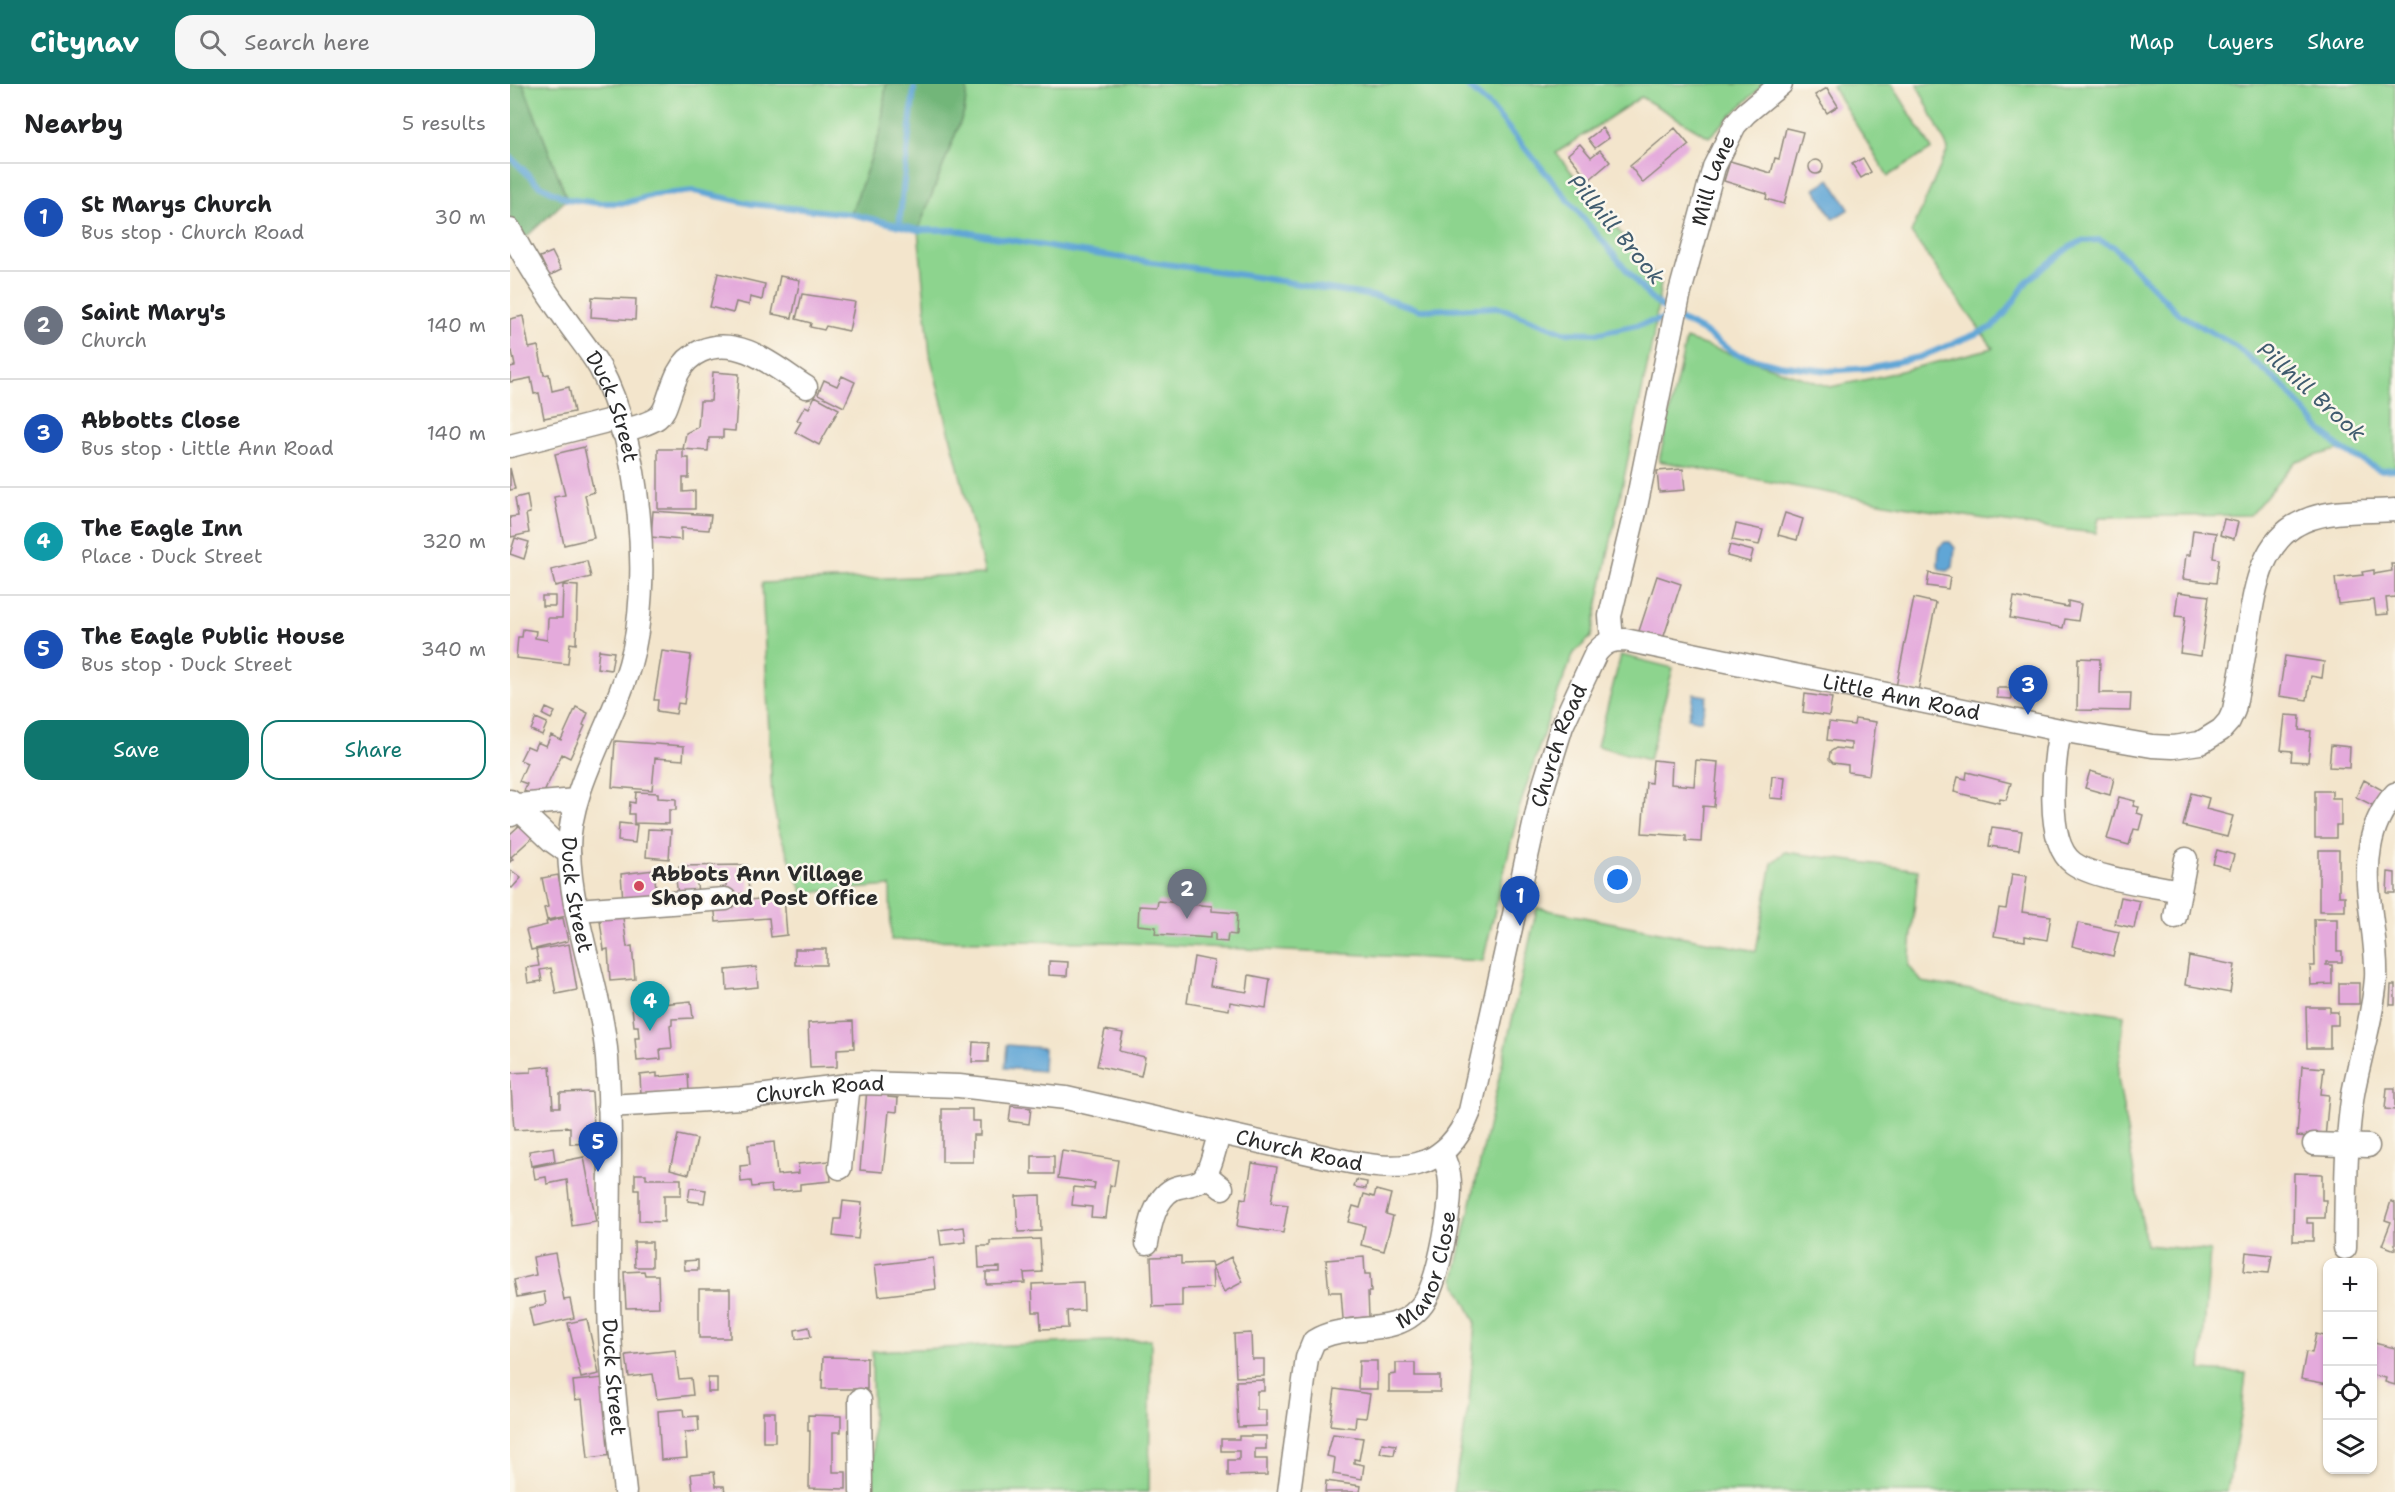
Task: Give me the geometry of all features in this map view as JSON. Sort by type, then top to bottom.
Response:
[{"type":"street","name":"Mill Lane","points":[[1612,640],[1610,616],[1635,512],[1679,296],[1714,167],[1726,138],[1746,113],[1781,84]]},
{"type":"street","name":"Duck Street","points":[[510,230],[560,312],[597,364],[612,395],[621,424],[639,520],[642,580],[634,650],[620,695],[576,800],[569,853],[577,910],[603,1026],[609,1106],[609,1306],[626,1492]]},
{"type":"street","points":[[510,446],[621,424],[650,423],[664,412],[679,372],[693,355],[704,350],[730,346],[744,351],[806,387]]},
{"type":"street","name":"Little Ann Road","points":[[1612,640],[1624,640],[2060,730],[2162,747],[2187,746],[2212,737],[2229,721],[2234,710],[2255,592],[2264,563],[2275,543],[2293,527],[2312,518],[2395,510]]},
{"type":"street","name":"Church Road","points":[[609,1106],[741,1098],[849,1084],[959,1086],[1038,1093],[1219,1134],[1390,1168],[1408,1167],[1442,1152],[1454,1143],[1463,1130],[1470,1111],[1541,794],[1562,726],[1596,653],[1612,640]]},
{"type":"street","points":[[2060,730],[2054,777],[2056,825],[2064,856],[2087,870],[2180,891]]},
{"type":"street","points":[[2345,1248],[2358,1145],[2354,1093],[2376,977],[2374,935],[2368,897],[2368,859],[2370,844],[2378,822],[2388,802],[2395,794]]},
{"type":"street","points":[[512,807],[576,800]]},
{"type":"street","points":[[512,807],[569,853]]},
{"type":"street","points":[[2175,917],[2186,859]]},
{"type":"street","points":[[577,910],[725,899]]},
{"type":"street","points":[[840,1168],[849,1084]]},
{"type":"street","points":[[1147,1243],[1154,1215],[1166,1195],[1172,1190],[1200,1181],[1214,1181],[1219,1134]]},
{"type":"street","points":[[2314,1143],[2358,1145]]},
{"type":"street","name":"Manor Close","points":[[1289,1492],[1306,1358],[1314,1341],[1340,1332],[1394,1324],[1413,1314],[1426,1298],[1447,1224],[1450,1198],[1449,1175],[1442,1152]]},
{"type":"street","points":[[860,1400],[861,1492]]},
{"type":"green space","points":[[510,84],[523,84],[567,199],[510,252]]},
{"type":"green space","points":[[523,84],[886,84],[881,130],[851,214],[752,204],[694,191],[653,195],[626,203],[597,203],[567,199]]},
{"type":"green space","points":[[886,84],[968,84],[964,112],[918,230],[851,214],[881,130]]},
{"type":"green space","points":[[968,84],[1764,84],[1709,137],[1641,97],[1556,153],[1661,283],[1653,338],[1591,637],[1574,653],[1550,713],[1519,809],[1483,961],[1108,942],[891,940],[890,886],[803,893],[778,829],[772,797],[762,583],[985,574],[930,355],[918,230],[964,112]]},
{"type":"green space","points":[[1836,84],[1892,84],[1932,149],[1888,176],[1832,86]]},
{"type":"green space","points":[[1917,84],[2395,84],[2395,469],[2380,470],[2341,449],[2296,461],[2250,515],[2099,517],[2096,533],[1931,511],[1659,461],[1686,339],[1830,387],[1993,348],[1911,233],[1948,149]]},
{"type":"green space","points":[[1621,655],[1673,668],[1649,760],[1597,746]]},
{"type":"green space","points":[[1785,852],[1918,870],[1909,966],[1922,982],[2124,1015],[2118,1077],[2146,1245],[2210,1251],[2201,1370],[2246,1373],[2242,1411],[2227,1492],[1453,1492],[1469,1404],[1475,1321],[1454,1279],[1537,908],[1756,951],[1772,863]]},
{"type":"green space","points":[[1151,1339],[1149,1492],[873,1492],[872,1351]]},
{"type":"water","points":[[1830,179],[1849,209],[1833,219],[1815,188]]},
{"type":"water","points":[[1945,542],[1950,542],[1955,548],[1953,567],[1948,571],[1940,570],[1938,566],[1939,547]]},
{"type":"water","points":[[1694,694],[1707,696],[1701,721],[1688,718]]},
{"type":"water","points":[[1007,1045],[1044,1048],[1043,1071],[1005,1068]]},
{"type":"building","points":[[1827,88],[1838,106],[1827,113],[1815,95]]},
{"type":"building","points":[[1602,128],[1609,138],[1595,148],[1588,139]]},
{"type":"building","points":[[1675,128],[1689,145],[1643,183],[1630,166]]},
{"type":"building","points":[[1786,128],[1803,132],[1784,204],[1766,199],[1767,194],[1724,181],[1730,161],[1771,173],[1775,158],[1779,159]]},
{"type":"building","points":[[1580,144],[1591,157],[1600,150],[1610,162],[1589,180],[1568,154]]},
{"type":"building","points":[[1863,158],[1871,172],[1861,178],[1852,164]]},
{"type":"building","points":[[1816,160],[1821,162],[1823,167],[1821,172],[1816,174],[1811,172],[1809,167],[1811,162]]},
{"type":"building","points":[[552,252],[561,270],[549,276],[540,257]]},
{"type":"building","points":[[718,273],[765,284],[762,300],[750,297],[749,305],[736,302],[733,313],[710,307]]},
{"type":"building","points":[[780,276],[800,280],[792,318],[772,314]]},
{"type":"building","points":[[802,294],[855,302],[849,331],[826,326],[824,330],[810,327],[811,323],[796,319]]},
{"type":"building","points":[[592,297],[636,299],[635,320],[591,317]]},
{"type":"building","points":[[523,316],[529,348],[538,346],[544,375],[549,374],[552,391],[569,387],[574,412],[544,418],[539,393],[534,394],[531,378],[510,382],[510,367],[515,366],[512,351],[510,352],[510,319]]},
{"type":"building","points":[[713,372],[739,374],[735,431],[723,430],[723,438],[709,438],[708,451],[683,449],[686,433],[698,427],[700,401],[711,401]]},
{"type":"building","points":[[842,376],[855,382],[844,407],[818,394],[824,380],[837,386]]},
{"type":"building","points":[[815,396],[839,409],[819,445],[795,432],[801,422],[797,420],[805,406],[809,408]]},
{"type":"building","points":[[584,447],[594,492],[585,495],[594,538],[564,545],[554,497],[565,495],[555,454]]},
{"type":"building","points":[[658,449],[683,449],[683,458],[689,458],[689,478],[683,478],[683,492],[695,491],[695,509],[658,509]]},
{"type":"building","points":[[510,468],[515,489],[510,490]]},
{"type":"building","points":[[1683,469],[1685,490],[1659,492],[1657,471]]},
{"type":"building","points":[[527,495],[530,513],[526,514],[529,533],[511,537],[510,517],[518,516],[515,498]]},
{"type":"building","points":[[653,511],[711,515],[709,530],[681,528],[681,540],[651,537]]},
{"type":"building","points":[[1785,513],[1803,519],[1797,540],[1778,535]]},
{"type":"building","points":[[2224,519],[2238,522],[2234,539],[2220,535]]},
{"type":"building","points":[[1736,524],[1763,530],[1759,545],[1732,540]]},
{"type":"building","points":[[2193,530],[2216,533],[2213,558],[2219,559],[2216,583],[2183,579],[2186,555],[2190,555]]},
{"type":"building","points":[[515,538],[529,542],[524,559],[510,554]]},
{"type":"building","points":[[1730,545],[1753,551],[1750,562],[1727,556]]},
{"type":"building","points":[[587,561],[591,577],[555,586],[551,570]]},
{"type":"building","points":[[2391,564],[2395,564],[2395,597],[2386,598],[2388,614],[2376,615],[2374,600],[2338,604],[2335,578],[2363,575],[2362,572],[2374,570],[2374,574],[2392,571]]},
{"type":"building","points":[[1929,573],[1950,577],[1948,589],[1927,586]]},
{"type":"building","points":[[1657,576],[1681,584],[1662,642],[1638,634]]},
{"type":"building","points":[[563,585],[578,586],[576,644],[570,643],[568,664],[516,658],[518,637],[522,637],[523,629],[536,631],[535,638],[547,640],[548,618],[562,618]]},
{"type":"building","points":[[2178,592],[2209,596],[2201,656],[2180,653],[2185,617],[2175,616]]},
{"type":"building","points":[[542,596],[555,596],[555,606],[542,606]]},
{"type":"building","points":[[2014,597],[2068,607],[2068,601],[2081,604],[2078,621],[2065,619],[2063,628],[2010,618]]},
{"type":"building","points":[[1914,598],[1936,603],[1918,691],[1896,687]]},
{"type":"building","points":[[599,650],[614,652],[611,670],[597,668]]},
{"type":"building","points":[[662,651],[691,655],[684,704],[678,703],[676,714],[657,711],[658,700],[654,700]]},
{"type":"building","points":[[2285,656],[2324,662],[2322,678],[2311,676],[2307,700],[2279,696]]},
{"type":"building","points":[[2078,658],[2100,659],[2099,693],[2131,693],[2130,711],[2077,710]]},
{"type":"building","points":[[1997,688],[2012,688],[2012,699],[1997,698]]},
{"type":"building","points":[[1805,694],[1832,698],[1829,716],[1803,712]]},
{"type":"building","points":[[576,707],[588,713],[583,725],[585,726],[570,758],[562,754],[541,799],[524,791],[527,784],[519,781],[527,763],[520,760],[527,746],[534,749],[537,742],[546,746],[551,735],[561,740]]},
{"type":"building","points":[[546,708],[555,712],[551,719],[543,715]]},
{"type":"building","points":[[2285,715],[2300,716],[2299,730],[2311,731],[2308,762],[2291,761],[2292,751],[2281,750]]},
{"type":"building","points":[[536,718],[547,723],[542,735],[531,730]]},
{"type":"building","points":[[1855,719],[1876,722],[1869,775],[1848,772],[1848,765],[1833,763],[1829,759],[1830,752],[1836,748],[1851,750],[1851,743],[1827,740],[1829,722],[1854,725]]},
{"type":"building","points":[[615,741],[684,746],[683,760],[655,758],[652,790],[612,787]]},
{"type":"building","points":[[2331,745],[2350,747],[2349,768],[2329,767]]},
{"type":"building","points":[[1653,760],[1672,762],[1671,784],[1694,786],[1696,760],[1718,762],[1714,807],[1703,806],[1701,842],[1686,841],[1686,836],[1642,833],[1646,782],[1651,783]]},
{"type":"building","points":[[2090,771],[2114,778],[2110,795],[2085,788]]},
{"type":"building","points":[[1967,772],[2011,783],[2006,800],[2000,799],[1999,803],[1954,792],[1958,777],[1966,779]]},
{"type":"building","points":[[1772,776],[1785,777],[1783,799],[1770,798]]},
{"type":"building","points":[[2364,780],[2384,791],[2376,807],[2356,797]]},
{"type":"building","points":[[2315,791],[2332,791],[2332,798],[2341,798],[2341,825],[2336,825],[2336,838],[2315,838]]},
{"type":"building","points":[[636,792],[658,793],[658,798],[676,799],[676,810],[669,810],[669,824],[634,823],[634,814],[629,814],[630,802],[635,803]]},
{"type":"building","points":[[2191,793],[2209,798],[2206,809],[2233,816],[2227,837],[2183,826]]},
{"type":"building","points":[[2119,797],[2135,801],[2133,806],[2139,807],[2137,813],[2143,815],[2139,830],[2134,829],[2129,845],[2107,839]]},
{"type":"building","points":[[619,823],[637,825],[635,843],[618,841]]},
{"type":"building","points":[[521,824],[533,837],[511,857],[513,859],[510,862],[510,834]]},
{"type":"building","points":[[1992,827],[2022,831],[2019,850],[1989,846]]},
{"type":"building","points":[[648,829],[671,830],[669,859],[646,857]]},
{"type":"building","points":[[2217,850],[2234,855],[2230,869],[2213,864]]},
{"type":"building","points":[[2319,850],[2339,850],[2339,896],[2345,896],[2345,911],[2319,911]]},
{"type":"building","points":[[747,865],[749,893],[727,895],[725,874],[696,874],[698,894],[678,896],[676,879],[680,879],[679,866]]},
{"type":"building","points":[[511,870],[521,878],[512,888],[510,887]]},
{"type":"building","name":"Abbots Ann Village Shop and Post Office","points":[[654,870],[657,898],[623,901],[621,874]]},
{"type":"building","points":[[2388,872],[2395,873],[2395,893],[2387,893]]},
{"type":"building","points":[[2012,874],[2027,876],[2022,912],[2051,916],[2047,940],[2025,936],[2025,941],[1994,936],[1999,908],[2006,909]]},
{"type":"building","points":[[558,875],[567,916],[547,920],[544,908],[548,907],[542,878]]},
{"type":"building","points":[[784,897],[787,935],[771,937],[769,918],[716,922],[714,903]]},
{"type":"building","points":[[2121,897],[2140,901],[2134,928],[2115,924]]},
{"type":"building","points":[[1158,901],[1212,906],[1212,911],[1237,913],[1236,935],[1228,934],[1227,942],[1215,941],[1215,933],[1210,933],[1210,938],[1155,934],[1156,927],[1138,925],[1139,906],[1157,907]]},
{"type":"building","points":[[622,910],[627,947],[632,946],[635,979],[610,981],[608,949],[604,950],[599,913]]},
{"type":"building","points":[[563,918],[568,941],[531,950],[526,930]]},
{"type":"building","points":[[2314,919],[2337,919],[2337,951],[2342,951],[2342,962],[2326,962],[2326,965],[2332,965],[2332,984],[2311,985],[2310,966],[2315,966]]},
{"type":"building","points":[[2078,923],[2119,932],[2113,956],[2072,946]]},
{"type":"building","points":[[569,944],[577,990],[556,994],[551,968],[540,970],[542,981],[528,983],[526,968],[539,966],[536,950]]},
{"type":"building","points":[[795,949],[826,949],[826,965],[795,965]]},
{"type":"building","points":[[2189,956],[2235,965],[2230,993],[2185,985]]},
{"type":"building","points":[[1194,957],[1214,961],[1210,986],[1247,992],[1249,975],[1270,979],[1266,1008],[1230,1002],[1229,1010],[1187,1003]]},
{"type":"building","points":[[1049,961],[1068,962],[1067,976],[1049,975]]},
{"type":"building","points":[[756,967],[758,987],[727,990],[726,970]]},
{"type":"building","points":[[2339,983],[2359,983],[2359,1004],[2339,1004]]},
{"type":"building","points":[[2391,985],[2395,985],[2395,1005],[2390,1005]]},
{"type":"building","points":[[691,1001],[693,1018],[672,1019],[670,1026],[672,1048],[660,1049],[661,1059],[637,1061],[635,1038],[639,1038],[638,1026],[634,1026],[632,1007]]},
{"type":"building","points":[[2306,1007],[2330,1007],[2330,1012],[2338,1012],[2338,1025],[2330,1025],[2330,1048],[2307,1048]]},
{"type":"building","points":[[853,1021],[854,1048],[837,1049],[837,1067],[810,1068],[808,1023]]},
{"type":"building","points":[[1105,1030],[1123,1033],[1119,1051],[1145,1057],[1141,1076],[1097,1066]]},
{"type":"building","points":[[973,1042],[989,1043],[988,1062],[972,1062]]},
{"type":"building","points":[[550,1066],[553,1107],[560,1107],[560,1093],[592,1092],[595,1143],[570,1144],[570,1127],[514,1130],[510,1073],[531,1072],[531,1068]]},
{"type":"building","points":[[2302,1066],[2324,1068],[2321,1094],[2329,1095],[2325,1138],[2297,1136]]},
{"type":"building","points":[[657,1073],[657,1077],[688,1074],[689,1091],[641,1095],[640,1075]]},
{"type":"building","points":[[2387,1088],[2395,1088],[2395,1110],[2385,1109]]},
{"type":"building","points":[[867,1089],[889,1091],[888,1097],[898,1098],[897,1112],[889,1111],[883,1172],[860,1170]]},
{"type":"building","points":[[1011,1106],[1031,1108],[1029,1124],[1009,1121]]},
{"type":"building","points":[[942,1109],[972,1109],[972,1121],[980,1121],[980,1135],[973,1135],[973,1162],[942,1162]]},
{"type":"building","points":[[678,1135],[697,1139],[689,1174],[670,1169]]},
{"type":"building","points":[[774,1142],[777,1175],[799,1173],[798,1164],[829,1161],[831,1181],[800,1184],[800,1190],[772,1192],[771,1185],[752,1187],[751,1181],[741,1182],[740,1166],[750,1165],[748,1145]]},
{"type":"building","points":[[553,1147],[555,1161],[531,1166],[529,1151]]},
{"type":"building","points":[[1062,1151],[1118,1160],[1114,1186],[1110,1185],[1106,1218],[1091,1217],[1092,1207],[1072,1205],[1074,1187],[1094,1189],[1095,1183],[1058,1178]]},
{"type":"building","points":[[1032,1156],[1054,1156],[1054,1174],[1032,1174]]},
{"type":"building","points":[[584,1157],[596,1222],[572,1226],[567,1180],[547,1184],[546,1177],[535,1179],[533,1167]]},
{"type":"building","points":[[1252,1163],[1277,1167],[1271,1203],[1288,1205],[1283,1233],[1237,1226],[1241,1198],[1246,1199]]},
{"type":"building","points":[[2294,1173],[2322,1174],[2322,1200],[2326,1200],[2325,1218],[2307,1218],[2307,1223],[2313,1223],[2313,1241],[2293,1241]]},
{"type":"building","points":[[635,1174],[646,1174],[646,1179],[681,1179],[681,1195],[664,1195],[664,1222],[639,1221],[639,1190],[635,1190]]},
{"type":"building","points":[[1356,1180],[1367,1182],[1366,1189],[1354,1187]]},
{"type":"building","points":[[690,1188],[706,1190],[704,1203],[688,1201]]},
{"type":"building","points":[[1376,1190],[1391,1194],[1386,1214],[1393,1216],[1384,1251],[1361,1245],[1365,1226],[1348,1222],[1353,1206],[1360,1208],[1364,1194],[1374,1197]]},
{"type":"building","points":[[1040,1195],[1041,1231],[1018,1232],[1016,1196]]},
{"type":"building","points":[[843,1201],[862,1203],[858,1239],[833,1236],[835,1219],[841,1219]]},
{"type":"building","points":[[2391,1201],[2395,1203],[2395,1250],[2382,1245],[2391,1222],[2385,1220]]},
{"type":"building","points":[[964,1227],[966,1242],[941,1245],[939,1230]]},
{"type":"building","points":[[1040,1239],[1042,1272],[1024,1273],[1025,1283],[986,1284],[986,1272],[1000,1272],[1000,1267],[979,1268],[978,1246],[990,1246],[990,1241]]},
{"type":"building","points":[[634,1242],[652,1242],[652,1267],[635,1267]]},
{"type":"building","points":[[2246,1252],[2272,1255],[2269,1273],[2244,1271]]},
{"type":"building","points":[[555,1253],[564,1300],[570,1299],[574,1318],[533,1327],[529,1308],[546,1304],[544,1292],[517,1297],[514,1280],[536,1275],[533,1257]]},
{"type":"building","points":[[1181,1256],[1181,1264],[1211,1263],[1213,1288],[1182,1289],[1182,1306],[1153,1307],[1151,1257]]},
{"type":"building","points":[[1231,1257],[1243,1282],[1224,1292],[1212,1267]]},
{"type":"building","points":[[1364,1257],[1365,1274],[1370,1274],[1369,1317],[1343,1319],[1341,1292],[1329,1292],[1326,1260]]},
{"type":"building","points":[[933,1258],[936,1289],[879,1296],[875,1265]]},
{"type":"building","points":[[698,1260],[698,1270],[685,1270],[684,1261]]},
{"type":"building","points":[[644,1271],[645,1275],[658,1275],[659,1307],[626,1308],[624,1272]]},
{"type":"building","points":[[1083,1282],[1084,1310],[1067,1311],[1068,1328],[1041,1329],[1040,1312],[1033,1312],[1032,1284]]},
{"type":"building","points":[[699,1289],[730,1289],[730,1338],[699,1338]]},
{"type":"building","points":[[587,1319],[599,1374],[581,1378],[568,1323]]},
{"type":"building","points":[[809,1327],[811,1337],[796,1339],[795,1330]]},
{"type":"building","points":[[1251,1333],[1252,1359],[1264,1359],[1264,1376],[1236,1377],[1234,1334]]},
{"type":"building","points":[[2316,1334],[2323,1336],[2323,1383],[2301,1379],[2306,1352],[2312,1353]]},
{"type":"building","points":[[2377,1344],[2395,1348],[2395,1385],[2385,1382],[2386,1378],[2377,1376]]},
{"type":"building","points":[[675,1350],[679,1379],[691,1378],[693,1395],[657,1399],[653,1374],[629,1377],[626,1355]]},
{"type":"building","points":[[823,1357],[867,1358],[867,1389],[822,1389]]},
{"type":"building","points":[[1359,1361],[1377,1361],[1377,1389],[1358,1389]]},
{"type":"building","points":[[1396,1363],[1415,1363],[1415,1376],[1440,1376],[1440,1392],[1389,1392],[1389,1375],[1396,1374]]},
{"type":"building","points":[[604,1378],[612,1455],[588,1458],[582,1399],[575,1400],[573,1381]]},
{"type":"building","points":[[708,1378],[717,1378],[717,1392],[708,1392]]},
{"type":"building","points":[[1264,1380],[1264,1391],[1257,1391],[1257,1410],[1266,1410],[1266,1426],[1238,1427],[1236,1381]]},
{"type":"building","points":[[1335,1389],[1370,1394],[1366,1418],[1356,1417],[1355,1428],[1330,1425]]},
{"type":"building","points":[[683,1409],[684,1417],[698,1416],[699,1431],[685,1432],[687,1458],[661,1460],[658,1411]]},
{"type":"building","points":[[763,1412],[775,1412],[775,1442],[763,1442]]},
{"type":"building","points":[[808,1415],[841,1416],[841,1432],[833,1432],[833,1472],[846,1472],[846,1489],[809,1488]]},
{"type":"building","points":[[1333,1434],[1363,1438],[1359,1460],[1354,1459],[1354,1463],[1364,1465],[1362,1479],[1333,1474],[1335,1458],[1327,1456]]},
{"type":"building","points":[[1239,1436],[1266,1436],[1266,1449],[1255,1449],[1255,1459],[1267,1459],[1267,1475],[1228,1476],[1228,1460],[1239,1460],[1239,1451],[1221,1451],[1221,1439],[1239,1439]]},
{"type":"building","points":[[1382,1443],[1396,1445],[1394,1455],[1380,1453]]},
{"type":"building","points":[[714,1472],[716,1486],[724,1486],[725,1492],[693,1492],[691,1474]]},
{"type":"building","points":[[1326,1481],[1361,1486],[1360,1492],[1325,1492]]},
{"type":"waterway","name":"Pillhill Brook","points":[[1465,84],[1490,106],[1650,298],[1670,313]]},
{"type":"waterway","points":[[899,226],[914,89]]},
{"type":"waterway","points":[[510,157],[539,185],[567,199],[597,203],[626,203],[653,195],[694,191],[752,204],[851,214],[918,230],[955,230],[1061,249],[1378,297],[1421,310],[1499,307],[1564,332],[1600,333],[1670,318]]},
{"type":"waterway","name":"Pillhill Brook","points":[[1679,319],[1701,330],[1736,354],[1779,365],[1828,371],[1868,368],[1920,357],[1993,327],[2008,310],[2028,280],[2071,246],[2083,241],[2099,240],[2114,247],[2179,314],[2234,345],[2282,385],[2321,430],[2341,449],[2380,470],[2395,469]]},
{"type":"place","name":"Abbotts Close","points":[[2028,715]]},
{"type":"place","name":"Abbots Ann Village Shop and Post Office","points":[[639,886]]},
{"type":"place","name":"Saint Mary's","points":[[1187,919]]},
{"type":"place","name":"St Marys Church","points":[[1520,926]]},
{"type":"place","name":"The Eagle Inn","points":[[650,1031]]},
{"type":"place","name":"The Eagle Public House","points":[[598,1172]]}]
